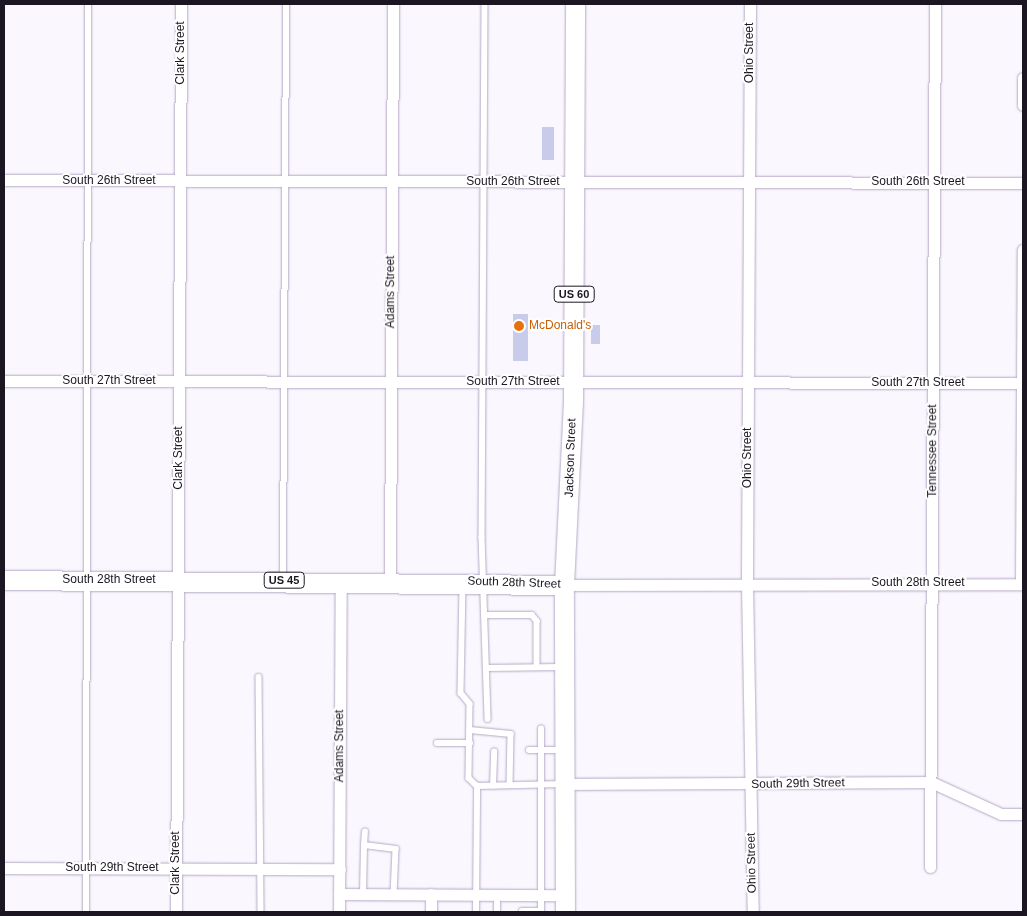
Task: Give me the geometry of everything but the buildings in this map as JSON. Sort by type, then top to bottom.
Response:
[{"type":"main road","name":"Jackson Street","points":[[566,904],[564,585],[573,382],[574,4]]},
{"type":"main road","name":"South 28th Street","points":[[4,580],[463,581],[564,585]]},
{"type":"street","name":"Clark Street","points":[[176,912],[181,4]]},
{"type":"street","name":"Adams Street","points":[[390,581],[393,4]]},
{"type":"street","name":"Ohio Street","points":[[750,4],[747,583],[753,912]]},
{"type":"street","name":"Tennessee Street","points":[[930,867],[935,4]]},
{"type":"street","points":[[1023,78],[1023,105]]},
{"type":"street","name":"South 26th Street","points":[[4,180],[1023,183]]},
{"type":"street","points":[[1022,584],[1023,250]]},
{"type":"street","name":"South 27th Street","points":[[4,381],[1023,383]]},
{"type":"street","name":"Adams Street","points":[[339,912],[341,580]]},
{"type":"street","name":"South 28th Street","points":[[564,585],[747,583],[1022,584]]},
{"type":"street","name":"South 29th Street","points":[[565,784],[750,785],[931,782],[1000,814],[1023,814]]},
{"type":"street","name":"South 29th Street","points":[[4,868],[340,868]]},
{"type":"street","points":[[340,894],[541,895],[566,904]]},
{"type":"street","points":[[431,894],[431,912]]},
{"type":"lane","points":[[86,912],[85,580],[88,4]]},
{"type":"lane","points":[[283,580],[286,4]]},
{"type":"lane","points":[[485,4],[483,661],[488,668],[488,719]]},
{"type":"lane","points":[[463,581],[461,693],[470,704],[469,778],[477,786],[565,784]]},
{"type":"lane","points":[[484,615],[532,615],[537,621],[537,667]]},
{"type":"lane","points":[[488,668],[565,667]]},
{"type":"lane","points":[[259,677],[260,912]]},
{"type":"lane","points":[[522,895],[522,912],[542,911],[541,729]]},
{"type":"lane","points":[[470,730],[494,733],[508,730],[514,750],[510,785]]},
{"type":"lane","points":[[437,744],[470,743]]},
{"type":"lane","points":[[529,750],[565,750]]},
{"type":"lane","points":[[493,786],[494,752]]},
{"type":"lane","points":[[476,912],[477,786]]},
{"type":"lane","points":[[363,894],[365,832]]},
{"type":"lane","points":[[364,845],[396,849],[394,894]]},
{"type":"lane","points":[[497,895],[497,912]]},
{"type":"place","name":"McDonald's","points":[[519,326]]}]
